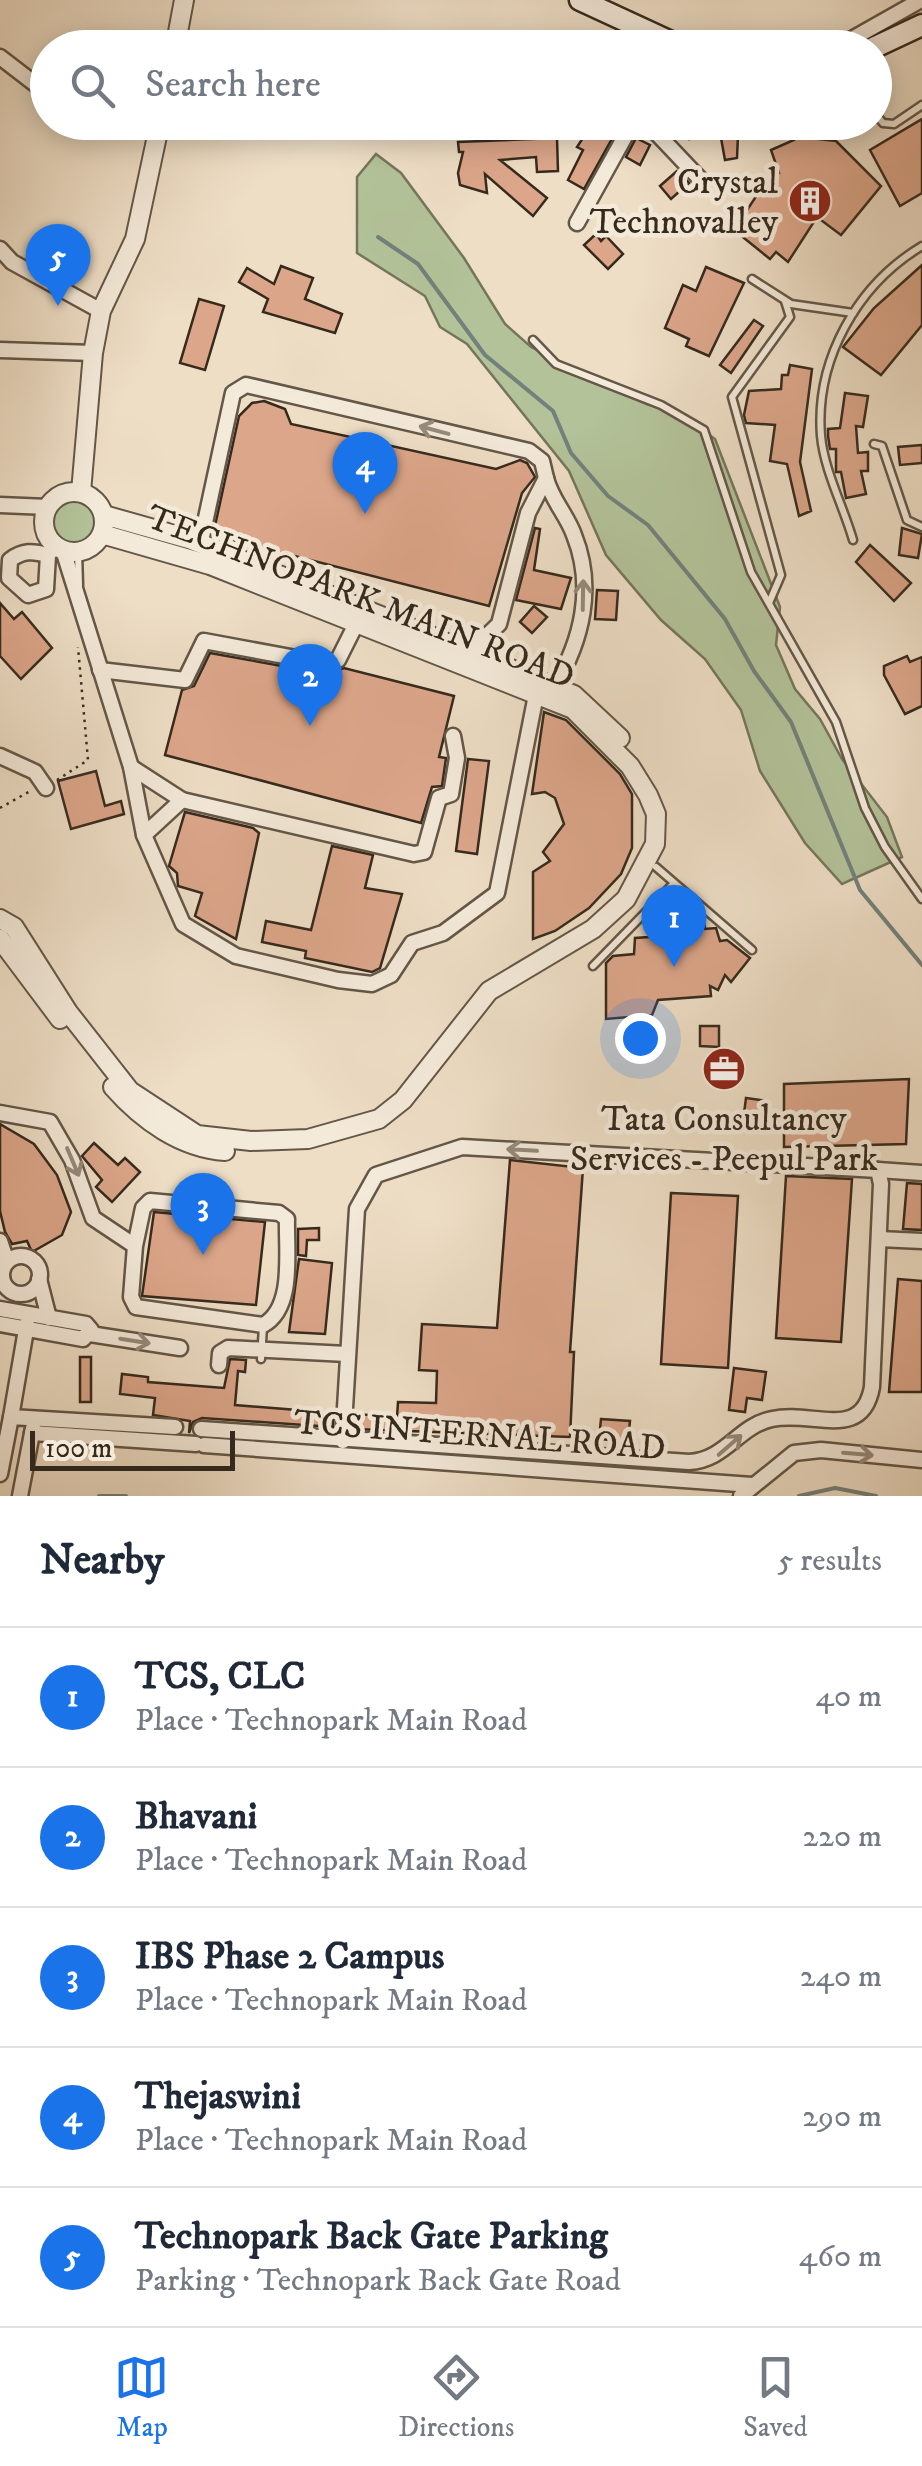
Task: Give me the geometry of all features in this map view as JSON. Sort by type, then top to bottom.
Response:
[{"type":"main road","points":[[580,0],[645,30]]},
{"type":"main road","points":[[892,39],[922,25]]},
{"type":"street","points":[[178,30],[184,0]]},
{"type":"street","points":[[868,30],[921,0]]},
{"type":"street","points":[[0,57],[30,80]]},
{"type":"street","points":[[156,140],[135,239],[101,311],[92,353],[81,492],[58,496],[48,508],[44,528],[61,551],[131,767],[144,835],[183,924],[236,956],[348,982],[372,984],[391,975],[412,943],[443,933],[496,893],[502,883],[524,735],[536,695]]},
{"type":"street","points":[[577,224],[622,140]]},
{"type":"street","points":[[664,140],[700,179]]},
{"type":"street","points":[[0,249],[12,262],[101,311]]},
{"type":"street","points":[[0,350],[92,353]]},
{"type":"street","points":[[189,539],[201,541],[233,393],[246,385],[529,452],[542,461],[546,478],[574,535],[586,594],[572,650],[554,687]]},
{"type":"street","points":[[470,652],[499,624],[528,513],[546,478]]},
{"type":"street","name":"TECHNOPARK MAIN ROAD","points":[[61,551],[95,544],[103,524],[94,498],[81,492]]},
{"type":"street","points":[[0,504],[48,508]]},
{"type":"street","name":"TECHNOPARK MAIN ROAD","points":[[103,524],[189,539],[574,695]]},
{"type":"street","name":"TECHNOPARK MAIN ROAD","points":[[0,919],[14,927],[68,1012],[130,1090],[198,1136],[251,1141],[308,1139],[379,1118],[403,1100],[489,991],[593,928],[626,899],[652,854],[656,814],[630,766],[574,709],[103,524]]},
{"type":"street","points":[[100,670],[185,680],[204,640],[328,664],[338,660],[356,626]]},
{"type":"street","name":"TECHNOPARK MAIN ROAD","points":[[0,939],[90,1061],[142,1117],[200,1149],[261,1153],[363,1133],[408,1108],[465,1028],[495,995],[596,937],[620,917],[656,867],[666,824],[658,796],[639,761],[606,721],[574,695],[420,632]]},
{"type":"street","points":[[131,767],[182,800],[414,854],[424,852],[439,798],[452,794],[456,784],[453,736]]},
{"type":"street","points":[[0,756],[35,772],[46,788]]},
{"type":"street","points":[[144,835],[182,800]]},
{"type":"street","points":[[0,1113],[50,1122],[63,1140],[93,1218],[135,1246]]},
{"type":"street","points":[[342,1441],[357,1210],[370,1181],[392,1168],[462,1148],[922,1172]]},
{"type":"street","points":[[200,1439],[342,1441],[703,1461],[722,1453],[752,1426],[774,1418],[859,1416],[872,1387],[878,1170]]},
{"type":"street","points":[[150,1202],[280,1213],[287,1219],[283,1302],[277,1316],[263,1324],[136,1307],[131,1297],[135,1246],[143,1208],[150,1202]]},
{"type":"street","points":[[879,1239],[922,1241]]},
{"type":"street","points":[[0,1241],[7,1262]]},
{"type":"street","points":[[49,1318],[39,1270],[32,1260],[19,1256],[7,1262],[2,1272],[6,1287],[0,1309],[49,1318],[86,1324],[90,1334]]},
{"type":"street","points":[[6,1287],[25,1294],[36,1288],[39,1279]]},
{"type":"street","points":[[0,1474],[28,1331],[24,1313]]},
{"type":"street","points":[[0,1324],[83,1339],[90,1334],[180,1348]]},
{"type":"street","points":[[218,1365],[224,1348],[261,1354],[347,1354]]},
{"type":"street","points":[[12,1417],[34,1427],[170,1427],[168,1444]]},
{"type":"street","points":[[20,1496],[34,1427]]},
{"type":"street","name":"TCS INTERNAL ROAD","points":[[34,1427],[168,1444],[200,1439],[638,1479],[705,1479],[746,1491]]},
{"type":"street","points":[[746,1491],[794,1453],[822,1450],[922,1460]]},
{"type":"street","points":[[638,1458],[638,1479]]},
{"type":"lane","points":[[892,124],[922,105]]},
{"type":"lane","points":[[853,540],[821,436],[835,342],[853,313],[922,246]]},
{"type":"lane","points":[[752,279],[784,301],[853,313]]},
{"type":"lane","points":[[769,602],[781,575],[732,397],[790,317],[784,301]]},
{"type":"lane","points":[[534,340],[556,364],[674,412],[704,430],[737,536],[836,722],[866,808],[885,848],[922,899]]},
{"type":"lane","points":[[874,444],[882,446],[907,520],[922,527]]},
{"type":"lane","points":[[656,867],[752,950]]},
{"type":"lane","points":[[594,966],[673,884]]},
{"type":"lane","points":[[261,1354],[263,1324]]},
{"type":"lane","points":[[467,1465],[468,1448]]},
{"type":"path","points":[[0,808],[4,802],[20,801],[29,791],[46,788],[88,760],[79,696],[78,634]]},
{"type":"green space","points":[[376,154],[401,173],[464,258],[505,324],[531,347],[647,404],[683,416],[715,439],[780,607],[776,645],[795,689],[887,817],[902,857],[842,884],[805,843],[760,771],[741,710],[705,659],[661,620],[606,555],[569,471],[467,344],[440,327],[425,296],[357,253],[357,177]]},
{"type":"green space","points":[[75,498],[92,505],[99,522],[92,539],[75,546],[58,539],[51,522],[58,505]]},
{"type":"building","points":[[922,119],[922,193],[900,206],[870,150]]},
{"type":"building","points":[[557,140],[558,171],[537,172],[536,157],[500,160],[547,198],[533,216],[485,174],[487,193],[460,185],[458,173],[463,152],[459,152],[458,142]]},
{"type":"building","points":[[582,140],[611,140],[584,189],[568,180],[583,150],[577,147]]},
{"type":"building","points":[[635,140],[650,145],[640,165],[626,157]]},
{"type":"building","points":[[721,140],[738,140],[737,158],[725,160]]},
{"type":"building","name":"Crystal Technovalley","points":[[794,140],[836,141],[881,186],[841,235],[817,217],[788,262],[776,252],[770,259],[734,230],[770,175],[779,173],[771,150]]},
{"type":"building","points":[[677,171],[689,183],[671,199],[660,186]]},
{"type":"building","points":[[596,234],[601,241],[606,236],[623,254],[608,269],[584,245]]},
{"type":"building","points":[[922,265],[922,325],[881,375],[843,347],[874,308]]},
{"type":"building","points":[[281,266],[313,278],[305,299],[342,314],[335,333],[263,312],[268,299],[239,282],[247,268],[274,284]]},
{"type":"building","points":[[706,267],[744,283],[709,356],[686,346],[689,339],[665,328],[683,285],[696,291]]},
{"type":"building","points":[[199,299],[224,306],[205,370],[180,363]]},
{"type":"building","points":[[754,320],[763,326],[731,373],[720,365]]},
{"type":"building","points":[[790,365],[812,369],[800,462],[811,511],[799,516],[787,464],[770,461],[775,425],[746,423],[744,415],[749,391],[781,389],[782,375],[788,375]]},
{"type":"building","points":[[845,393],[868,396],[863,427],[856,426],[858,453],[868,452],[868,471],[861,471],[866,494],[846,498],[841,472],[836,472],[836,449],[830,449],[828,436],[828,429],[840,428]]},
{"type":"building","points":[[264,401],[285,409],[291,424],[496,469],[520,460],[527,463],[535,477],[522,493],[489,606],[213,535],[239,416],[252,403]]},
{"type":"building","points":[[922,445],[922,463],[900,465],[898,447]]},
{"type":"building","points":[[535,528],[540,529],[534,570],[571,578],[561,609],[516,600]]},
{"type":"building","points":[[902,528],[922,534],[918,558],[899,555]]},
{"type":"building","points":[[870,545],[911,583],[894,601],[856,562]]},
{"type":"building","points":[[597,590],[618,591],[616,620],[595,619]]},
{"type":"building","points":[[0,603],[14,619],[22,612],[52,648],[21,679],[0,656]]},
{"type":"building","points":[[534,606],[547,617],[532,633],[520,622]]},
{"type":"building","points":[[210,653],[326,674],[344,668],[454,696],[439,757],[446,758],[442,786],[432,787],[421,823],[165,755],[182,690],[194,686]]},
{"type":"building","points":[[907,656],[910,662],[922,657],[922,706],[905,714],[884,675],[884,666]]},
{"type":"building","points":[[544,712],[566,720],[620,774],[632,794],[632,848],[621,874],[589,908],[555,931],[533,939],[533,872],[550,861],[543,852],[564,824],[555,798],[545,792],[532,794]]},
{"type":"building","points":[[468,759],[489,761],[477,854],[456,851]]},
{"type":"building","points":[[96,771],[105,806],[121,801],[124,814],[71,829],[58,781]]},
{"type":"building","points":[[185,812],[253,828],[259,833],[236,939],[195,916],[202,893],[178,886],[177,873],[169,866]]},
{"type":"building","points":[[332,846],[373,855],[365,888],[402,894],[380,968],[372,972],[305,958],[306,951],[262,942],[266,921],[311,930]]},
{"type":"building","points":[[689,904],[689,914],[704,917],[705,929],[716,928],[720,941],[727,940],[750,958],[731,982],[725,975],[718,990],[710,986],[711,996],[658,1000],[652,1015],[606,1019],[606,963],[613,956],[634,954],[635,938],[649,937],[648,921],[660,919],[659,908]]},
{"type":"building","points":[[700,1026],[719,1026],[719,1047],[700,1046]]},
{"type":"building","points":[[909,1079],[906,1144],[784,1147],[784,1084]]},
{"type":"building","points":[[746,1098],[768,1101],[764,1124],[743,1121]]},
{"type":"building","points":[[0,1124],[34,1144],[57,1175],[71,1212],[62,1235],[32,1252],[27,1241],[12,1244],[5,1232],[0,1211]]},
{"type":"building","points":[[94,1143],[118,1165],[125,1158],[140,1172],[112,1202],[96,1187],[102,1180],[82,1156]]},
{"type":"building","points":[[510,1160],[583,1168],[570,1352],[574,1352],[570,1437],[354,1429],[355,1414],[397,1417],[398,1402],[436,1403],[437,1371],[419,1370],[422,1324],[497,1328]]},
{"type":"building","points":[[786,1176],[852,1179],[841,1342],[776,1338]]},
{"type":"building","points":[[907,1183],[922,1184],[922,1230],[903,1229]]},
{"type":"building","points":[[671,1193],[738,1196],[728,1368],[661,1364]]},
{"type":"building","points":[[154,1212],[265,1222],[256,1305],[142,1296]]},
{"type":"building","points":[[319,1228],[319,1240],[307,1240],[306,1256],[298,1255],[298,1229]]},
{"type":"building","points":[[299,1259],[332,1263],[325,1334],[289,1332]]},
{"type":"building","points":[[898,1279],[922,1281],[922,1392],[889,1392]]},
{"type":"building","points":[[80,1357],[91,1357],[91,1402],[80,1402]]},
{"type":"building","points":[[230,1359],[246,1360],[245,1372],[238,1371],[235,1405],[334,1413],[333,1427],[202,1418],[193,1422],[189,1433],[190,1421],[153,1415],[155,1398],[120,1394],[122,1374],[148,1377],[148,1382],[224,1388]]},
{"type":"building","points":[[734,1368],[766,1372],[762,1400],[747,1398],[745,1412],[729,1410]]},
{"type":"building","points":[[601,1419],[630,1421],[628,1442],[599,1439]]},
{"type":"waterway","points":[[378,237],[418,264],[485,355],[553,411],[571,453],[608,496],[648,525],[725,619],[754,671],[791,722],[860,890],[922,965]]},
{"type":"waterway","points":[[799,1496],[835,1488],[876,1496]]},
{"type":"waterway","points":[[99,1496],[126,1496]]},
{"type":"place","name":"Crystal Technovalley","points":[[810,201]]},
{"type":"place","name":"Technopark Back Gate Parking","points":[[58,306]]},
{"type":"place","name":"Thejaswini","points":[[365,514]]},
{"type":"place","name":"Bhavani","points":[[310,726]]},
{"type":"place","name":"TCS, CLC","points":[[674,967]]},
{"type":"place","name":"Tata Consultancy Services - Peepul Park","points":[[724,1069]]},
{"type":"place","name":"IBS Phase 2 Campus","points":[[203,1255]]}]
